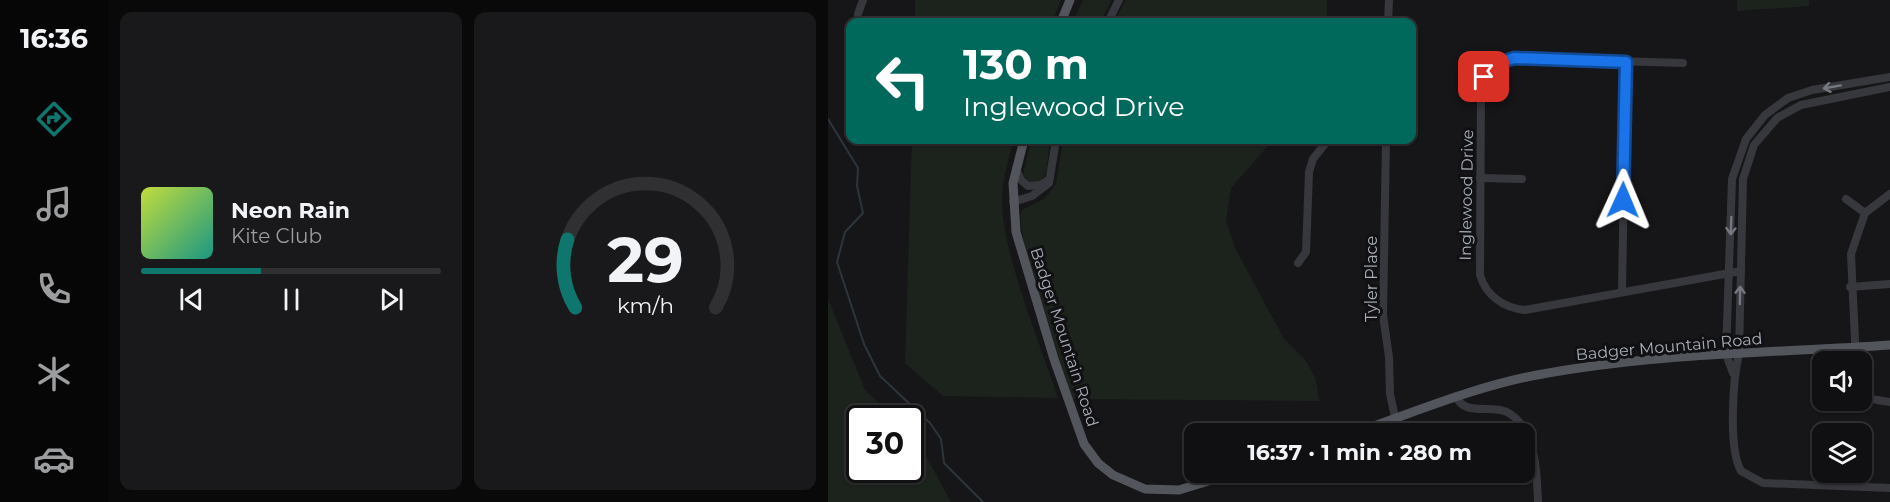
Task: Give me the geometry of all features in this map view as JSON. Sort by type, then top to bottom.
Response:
[{"type":"main road","points":[[1063,18],[1070,0]]},
{"type":"main road","name":"Badger Mountain Road","points":[[1023,144],[1016,169],[1012,202],[1018,243],[1054,359],[1084,444],[1098,463],[1128,484],[1162,491],[1194,487],[1206,483]]},
{"type":"main road","name":"Badger Mountain Road","points":[[1380,423],[1456,396],[1508,381],[1592,366],[1726,354],[1890,345]]},
{"type":"street","points":[[858,14],[863,0]]},
{"type":"street","points":[[1110,18],[1119,0]]},
{"type":"street","points":[[1388,18],[1389,0]]},
{"type":"street","name":"Inglewood Drive","points":[[1683,63],[1514,58],[1494,65],[1484,77],[1481,86],[1479,267],[1482,282],[1492,296],[1510,307],[1525,310],[1741,271]]},
{"type":"street","points":[[1622,291],[1626,62]]},
{"type":"street","points":[[1734,375],[1726,354],[1732,179],[1740,149],[1755,125],[1777,105],[1801,93],[1890,77]]},
{"type":"street","points":[[1890,87],[1801,105],[1777,118],[1760,135],[1748,157],[1743,179],[1739,354],[1734,375],[1733,448],[1741,471],[1751,478],[1774,484],[1890,488]]},
{"type":"street","points":[[1012,202],[1032,196],[1049,183],[1055,144]]},
{"type":"street","points":[[1298,263],[1306,252],[1309,172],[1313,159],[1325,144]]},
{"type":"street","name":"Tyler Place","points":[[1386,144],[1383,315],[1389,357],[1390,394],[1395,417]]},
{"type":"street","points":[[1016,169],[1021,180],[1032,186],[1045,183],[1052,167]]},
{"type":"street","points":[[1480,178],[1522,179]]},
{"type":"street","points":[[1855,351],[1850,286],[1851,254],[1865,213],[1890,194]]},
{"type":"street","points":[[1846,199],[1865,213]]},
{"type":"street","points":[[1850,286],[1890,284]]},
{"type":"street","points":[[1456,396],[1465,406],[1509,412],[1522,426],[1534,463],[1538,502]]},
{"type":"street","points":[[1872,399],[1890,402]]},
{"type":"shaded area","points":[[915,0],[1061,0],[1054,18],[915,18]]},
{"type":"shaded area","points":[[1083,0],[1112,0],[1102,18],[1075,18]]},
{"type":"shaded area","points":[[1126,0],[1327,0],[1327,18],[1116,18]]},
{"type":"shaded area","points":[[1737,0],[1809,0],[1809,6],[1737,11]]},
{"type":"shaded area","points":[[912,144],[1013,144],[1003,183],[1003,220],[1023,298],[1058,398],[943,396],[905,363]]},
{"type":"shaded area","points":[[1030,144],[1050,144],[1046,173],[1040,182],[1031,183],[1023,175]]},
{"type":"shaded area","points":[[1062,144],[1270,144],[1231,188],[1226,221],[1235,248],[1284,339],[1306,361],[1316,380],[1319,401],[1073,399],[1031,271],[1021,223],[1022,210],[1044,199],[1056,184]]},
{"type":"shaded area","points":[[828,299],[865,390],[881,405],[846,405],[846,483],[924,483],[924,452],[951,502],[828,502]]},
{"type":"waterway","points":[[828,119],[858,168],[857,186],[863,213],[845,232],[837,262],[864,344],[880,376],[930,423],[941,439],[944,463],[983,502]]},
{"type":"route","points":[[1484,77],[1494,65],[1514,58],[1626,62],[1623,200]]}]
